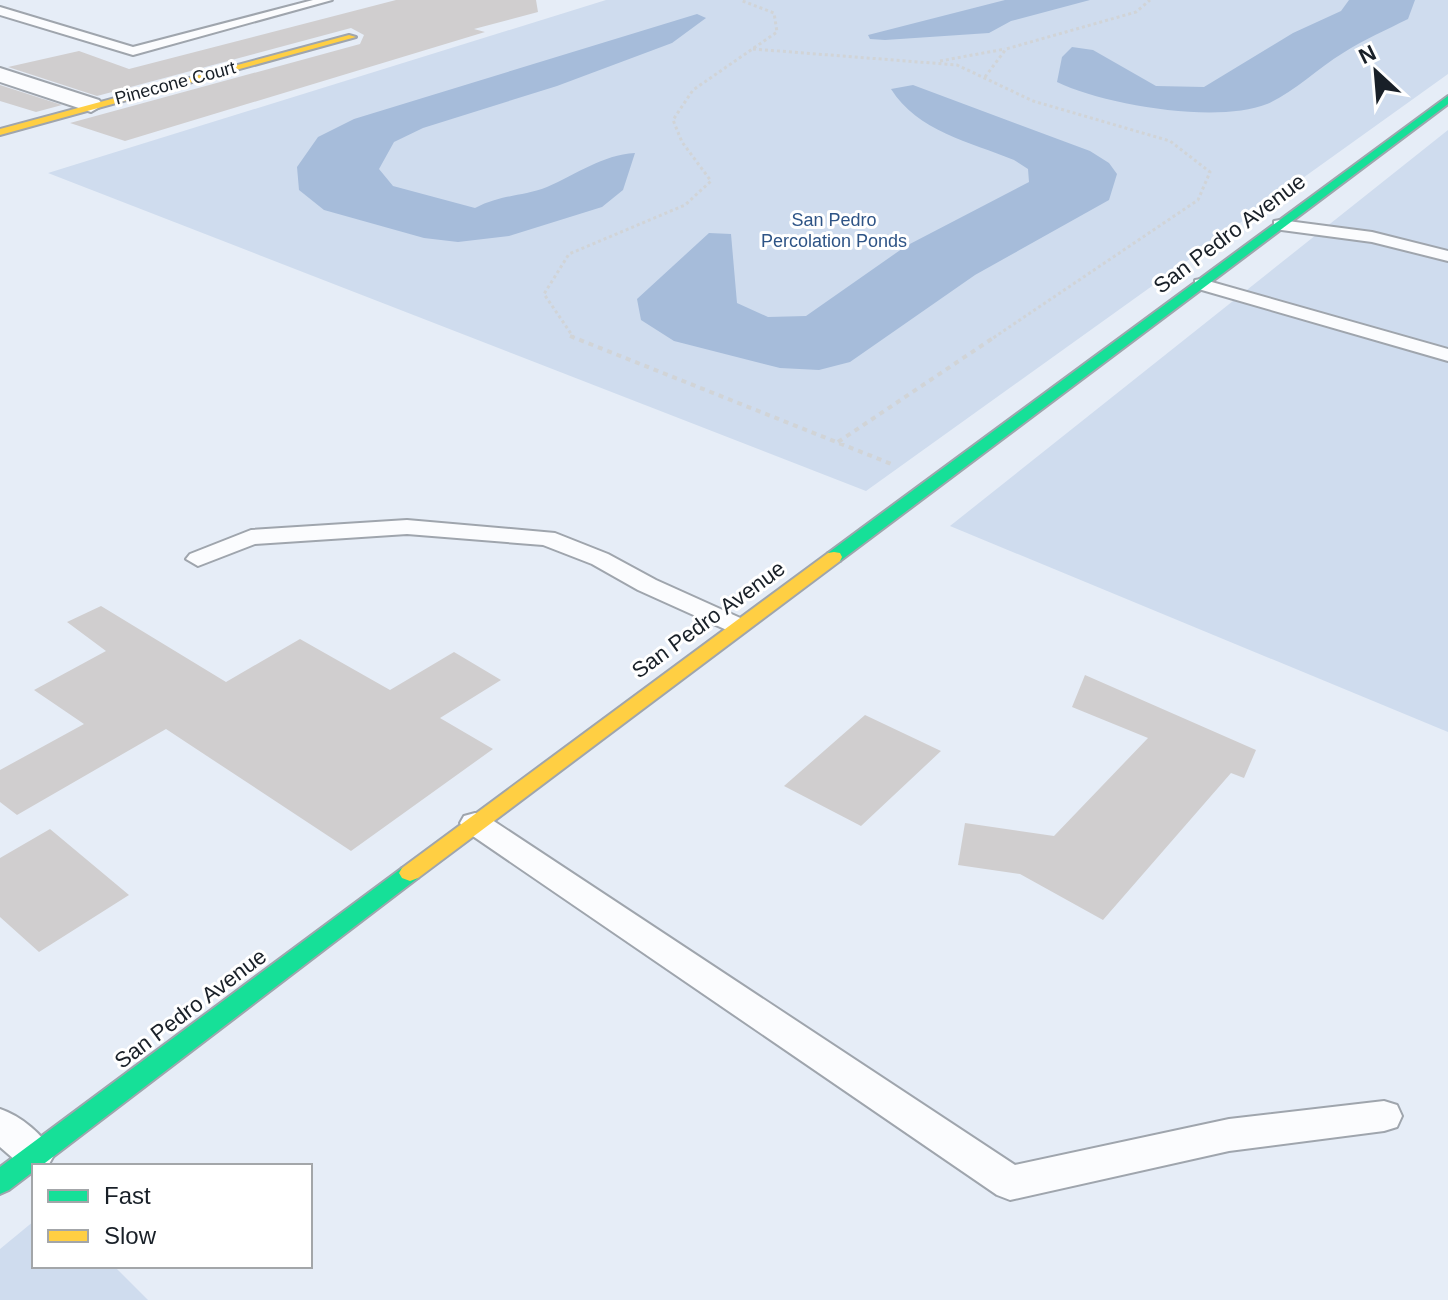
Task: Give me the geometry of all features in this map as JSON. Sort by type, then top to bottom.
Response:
[{"type":"street","name":"Pinecone Court","points":[[0,132],[352,37]]},
{"type":"street","points":[[0,75],[91,105]]},
{"type":"street","name":"San Pedro Avenue","points":[[0,1182],[738,626],[940,480],[1448,99]]},
{"type":"lane","points":[[0,11],[133,51],[326,0]]},
{"type":"lane","points":[[1280,225],[1372,237],[1448,256]]},
{"type":"lane","points":[[1201,284],[1448,355]]},
{"type":"lane","points":[[198,559],[251,537],[339,531],[407,527],[547,538],[600,559],[647,585],[738,626]]},
{"type":"lane","points":[[475,823],[1010,1183],[1229,1135],[1384,1116]]},
{"type":"lane","points":[[0,1124],[35,1155]]},
{"type":"path","points":[[740,0],[774,13],[777,32],[693,90],[673,120],[682,142],[711,181],[685,205],[569,254],[544,294],[571,337],[940,480]]},
{"type":"path","points":[[922,62],[961,60],[1006,49],[1136,12],[1150,0]]},
{"type":"path","points":[[753,49],[957,65],[1033,101],[1170,141],[1210,172],[1198,200],[838,442]]},
{"type":"path","points":[[985,77],[1006,49]]},
{"type":"green space","name":"San Pedro Percolation Ponds","points":[[606,0],[1448,0],[1448,74],[866,491],[48,173]]},
{"type":"green space","points":[[1448,130],[1448,732],[950,526]]},
{"type":"green space","points":[[32,1223],[32,1268],[116,1268],[148,1300],[0,1300],[0,1249]]},
{"type":"water","points":[[1005,0],[1090,0],[1011,21],[989,33],[885,40],[870,39],[868,35]]},
{"type":"water","points":[[1349,0],[1415,0],[1408,19],[1351,48],[1286,94],[1246,110],[1191,112],[1161,109],[1103,98],[1057,82],[1062,57],[1072,47],[1093,50],[1156,86],[1204,87],[1293,33],[1341,11]]},
{"type":"water","points":[[697,14],[706,18],[672,43],[557,86],[423,128],[394,142],[379,169],[393,186],[475,208],[547,187],[601,161],[635,153],[623,190],[602,207],[509,236],[458,242],[424,238],[324,210],[299,190],[297,167],[318,137],[354,119]]},
{"type":"water","points":[[913,85],[1090,151],[1109,163],[1117,174],[1109,200],[975,275],[850,362],[819,370],[780,368],[674,341],[641,320],[637,299],[709,233],[731,234],[737,303],[768,317],[806,316],[906,246],[1029,182],[1028,169],[1014,160],[930,125],[902,103],[891,89]]},
{"type":"building","points":[[396,0],[536,0],[538,12],[474,29],[485,32],[125,141],[70,123],[360,44],[364,35],[351,28],[97,96],[8,67],[79,51],[129,69]]},
{"type":"building","points":[[0,85],[62,105],[36,112],[0,101]]},
{"type":"building","points":[[101,606],[226,682],[300,639],[390,690],[454,652],[501,680],[440,718],[493,749],[351,851],[166,729],[17,815],[0,802],[0,770],[84,724],[34,690],[106,651],[67,622]]},
{"type":"building","points":[[1085,675],[1256,750],[1244,778],[1231,773],[1103,920],[1020,874],[958,865],[965,823],[1054,836],[1148,738],[1072,707]]},
{"type":"building","points":[[865,715],[941,751],[861,826],[784,786]]},
{"type":"building","points":[[50,829],[129,895],[39,952],[0,917],[0,858]]},
{"type":"traffic: fast","points":[[834,557],[1448,99]]},
{"type":"traffic: fast","points":[[0,1182],[410,873]]},
{"type":"traffic: slow","points":[[0,132],[352,37]]},
{"type":"traffic: slow","points":[[410,873],[834,557]]}]
